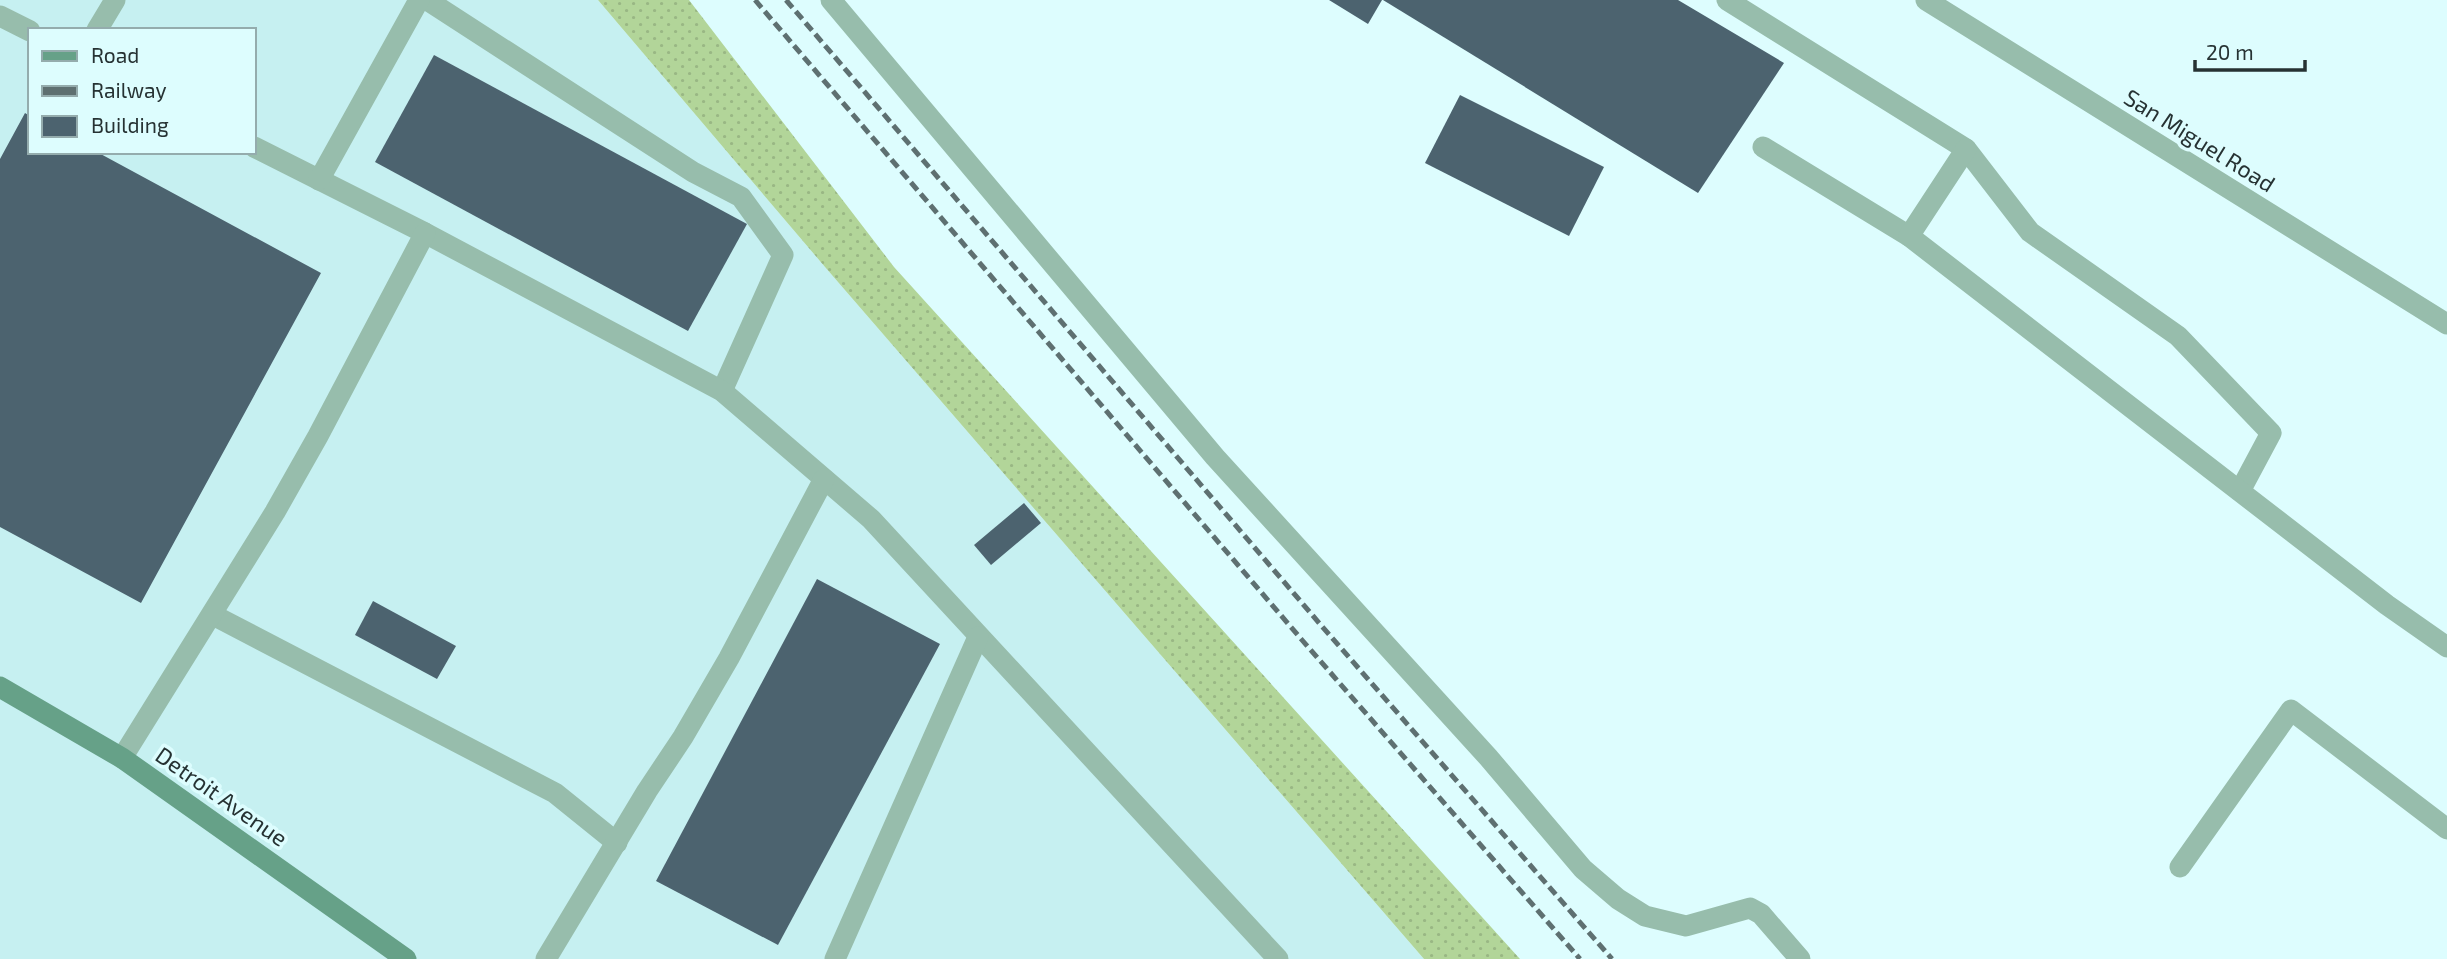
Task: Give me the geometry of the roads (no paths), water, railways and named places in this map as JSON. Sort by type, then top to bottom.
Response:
[{"type":"street","points":[[98,28],[115,0]]},
{"type":"street","points":[[318,180],[419,0]]},
{"type":"street","points":[[427,0],[694,172],[741,197],[783,255],[722,391]]},
{"type":"street","points":[[831,0],[1216,457],[1488,757],[1583,869],[1618,899],[1645,916],[1686,926],[1750,908],[1761,914],[1800,959]]},
{"type":"street","points":[[1727,0],[1966,149],[2030,232],[2178,336],[2271,433],[2240,491]]},
{"type":"street","name":"San Miguel Road","points":[[1926,0],[2447,324]]},
{"type":"street","points":[[0,16],[28,30]]},
{"type":"street","points":[[1763,147],[1909,236],[2388,605],[2447,647]]},
{"type":"street","points":[[256,148],[425,233],[722,391],[871,519],[1279,959]]},
{"type":"street","points":[[1909,236],[1966,149]]},
{"type":"street","points":[[122,758],[213,615],[318,436],[425,233]]},
{"type":"street","points":[[546,959],[723,670],[824,479]]},
{"type":"street","points":[[213,615],[555,793],[617,843]]},
{"type":"street","points":[[835,959],[978,637]]},
{"type":"street","name":"Detroit Avenue","points":[[0,687],[122,758],[406,959]]},
{"type":"street","points":[[2180,867],[2291,710],[2447,829]]},
{"type":"railway","points":[[755,0],[1302,640],[1580,959]]},
{"type":"railway","points":[[786,0],[1320,624],[1612,959]]}]
